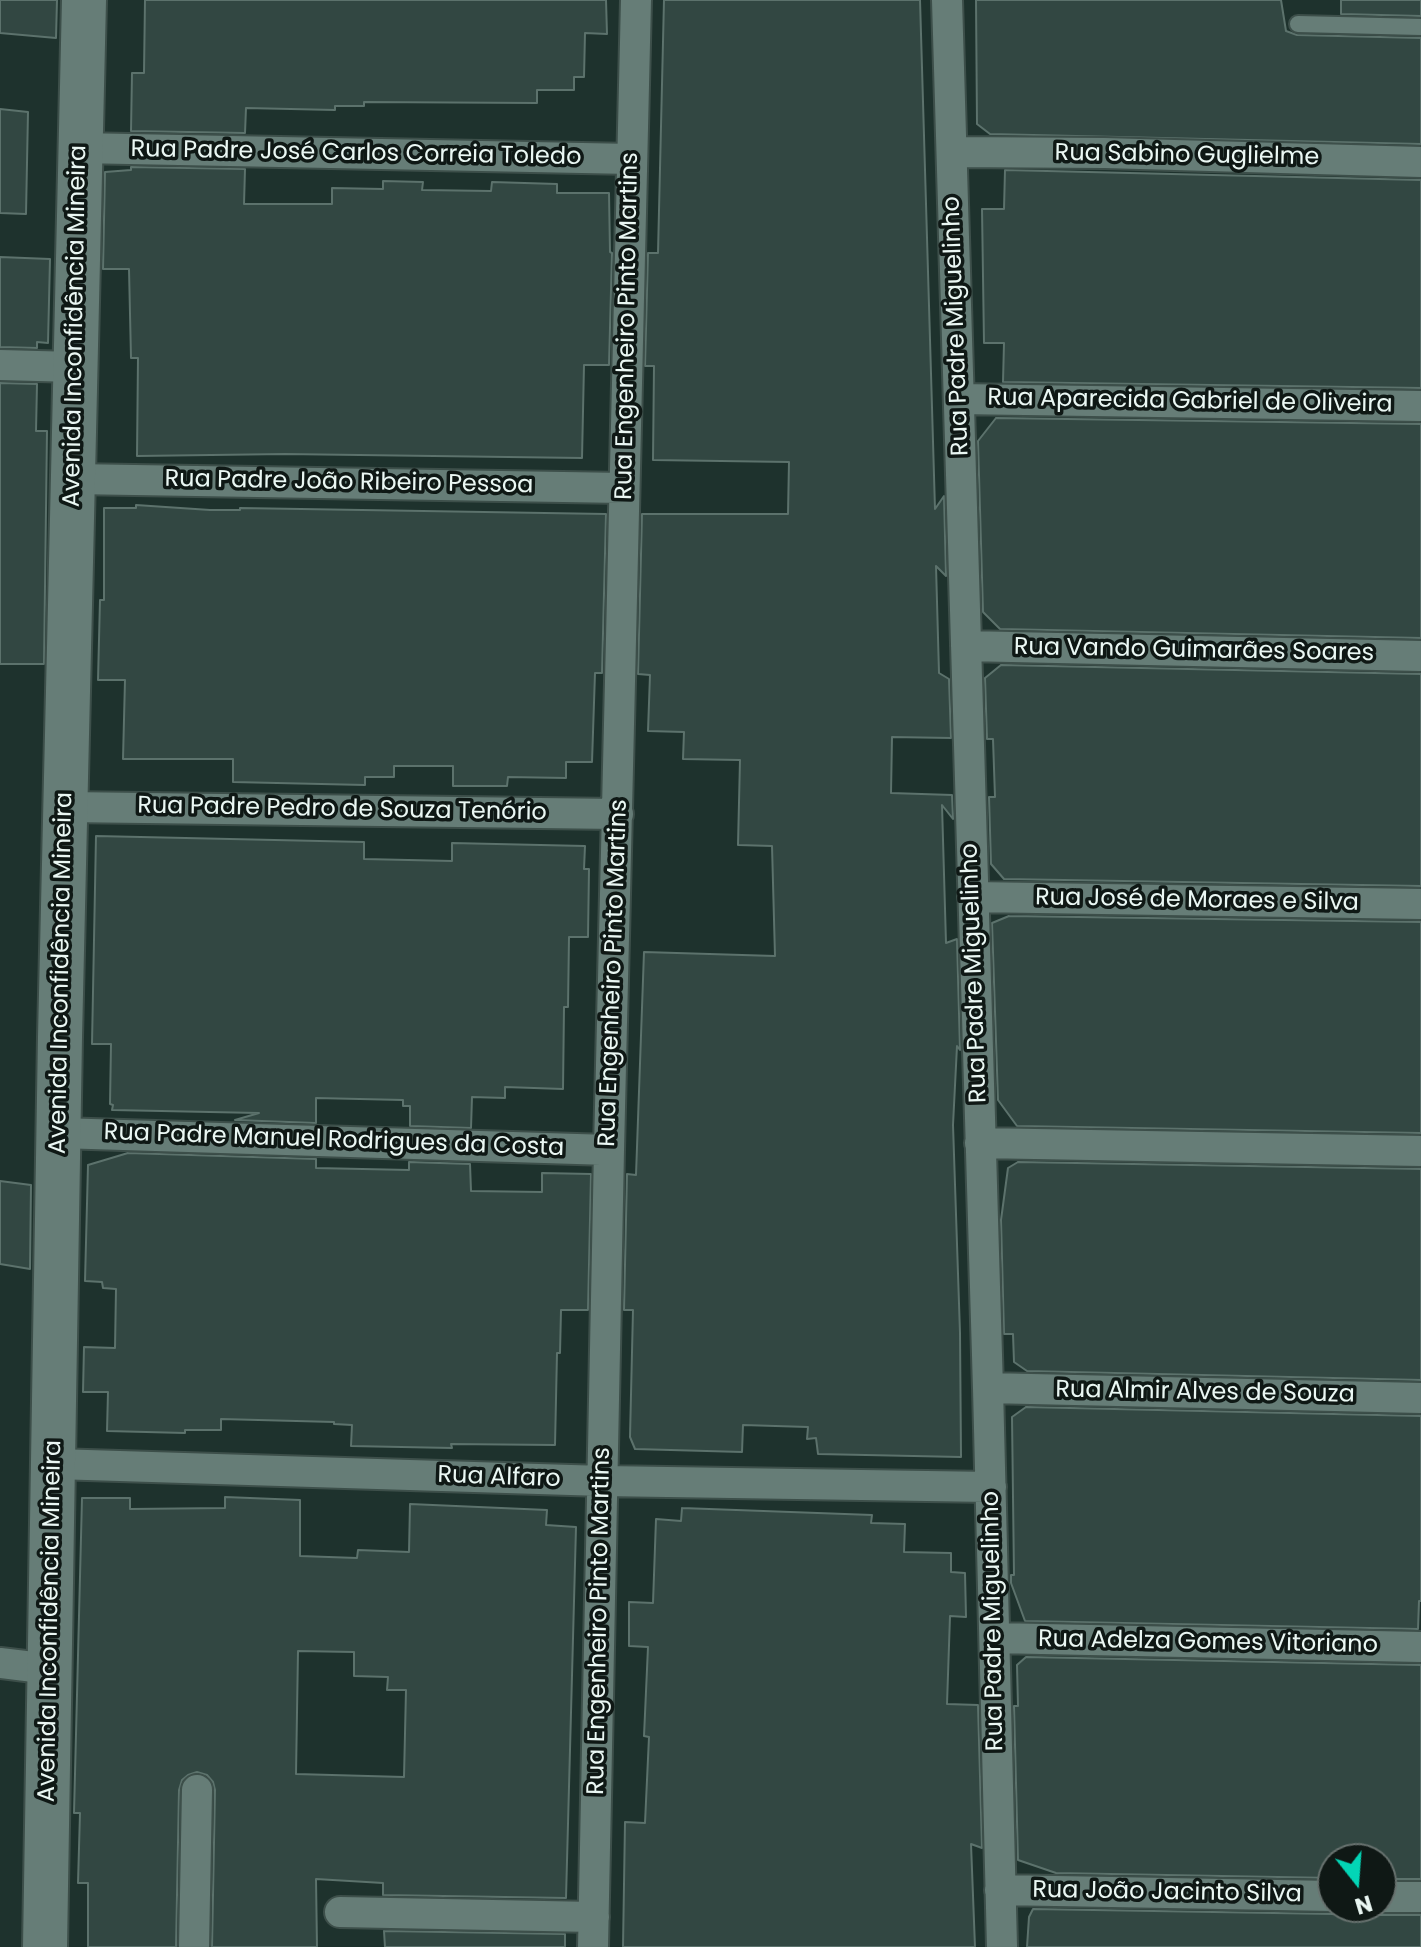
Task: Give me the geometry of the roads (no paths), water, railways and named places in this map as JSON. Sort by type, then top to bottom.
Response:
[{"type":"street","name":"Avenida Inconfidência Mineira","points":[[45,1947],[65,807],[84,0]]},
{"type":"street","name":"Rua Engenheiro Pinto Martins","points":[[594,1932],[636,0]]},
{"type":"street","name":"Rua Padre Miguelinho","points":[[947,0],[1002,1947]]},
{"type":"street","name":"Rua Padre José Carlos Correia Toledo","points":[[79,148],[632,159]]},
{"type":"street","name":"Rua Sabino Guglielme","points":[[952,152],[1421,162]]},
{"type":"street","points":[[0,365],[75,367]]},
{"type":"street","name":"Rua Aparecida Gabriel de Oliveira","points":[[959,399],[1421,406]]},
{"type":"street","name":"Rua Padre João Ribeiro Pessoa","points":[[73,479],[624,488]]},
{"type":"street","name":"Rua Vando Guimarães Soares","points":[[966,646],[1421,656]]},
{"type":"street","name":"Rua Padre Pedro de Souza Tenório","points":[[65,807],[618,814]]},
{"type":"street","name":"Rua José de Moraes e Silva","points":[[973,897],[1421,904]]},
{"type":"street","name":"Rua Padre Manuel Rodrigues da Costa","points":[[59,1133],[609,1150]]},
{"type":"street","points":[[980,1143],[1421,1151]]},
{"type":"street","name":"Rua Almir Alves de Souza","points":[[988,1388],[1421,1398]]},
{"type":"street","name":"Rua Alfaro","points":[[55,1464],[603,1481],[991,1487]]},
{"type":"street","name":"Rua Adelza Gomes Vitoriano","points":[[995,1638],[1421,1647]]},
{"type":"street","points":[[0,1663],[50,1669]]},
{"type":"street","points":[[194,1947],[197,1790]]},
{"type":"street","name":"Rua João Jacinto Silva","points":[[1000,1890],[1317,1896]]},
{"type":"street","points":[[1397,1897],[1421,1897]]},
{"type":"street","points":[[340,1912],[594,1932]]},
{"type":"lane","points":[[1298,24],[1421,27]]}]
